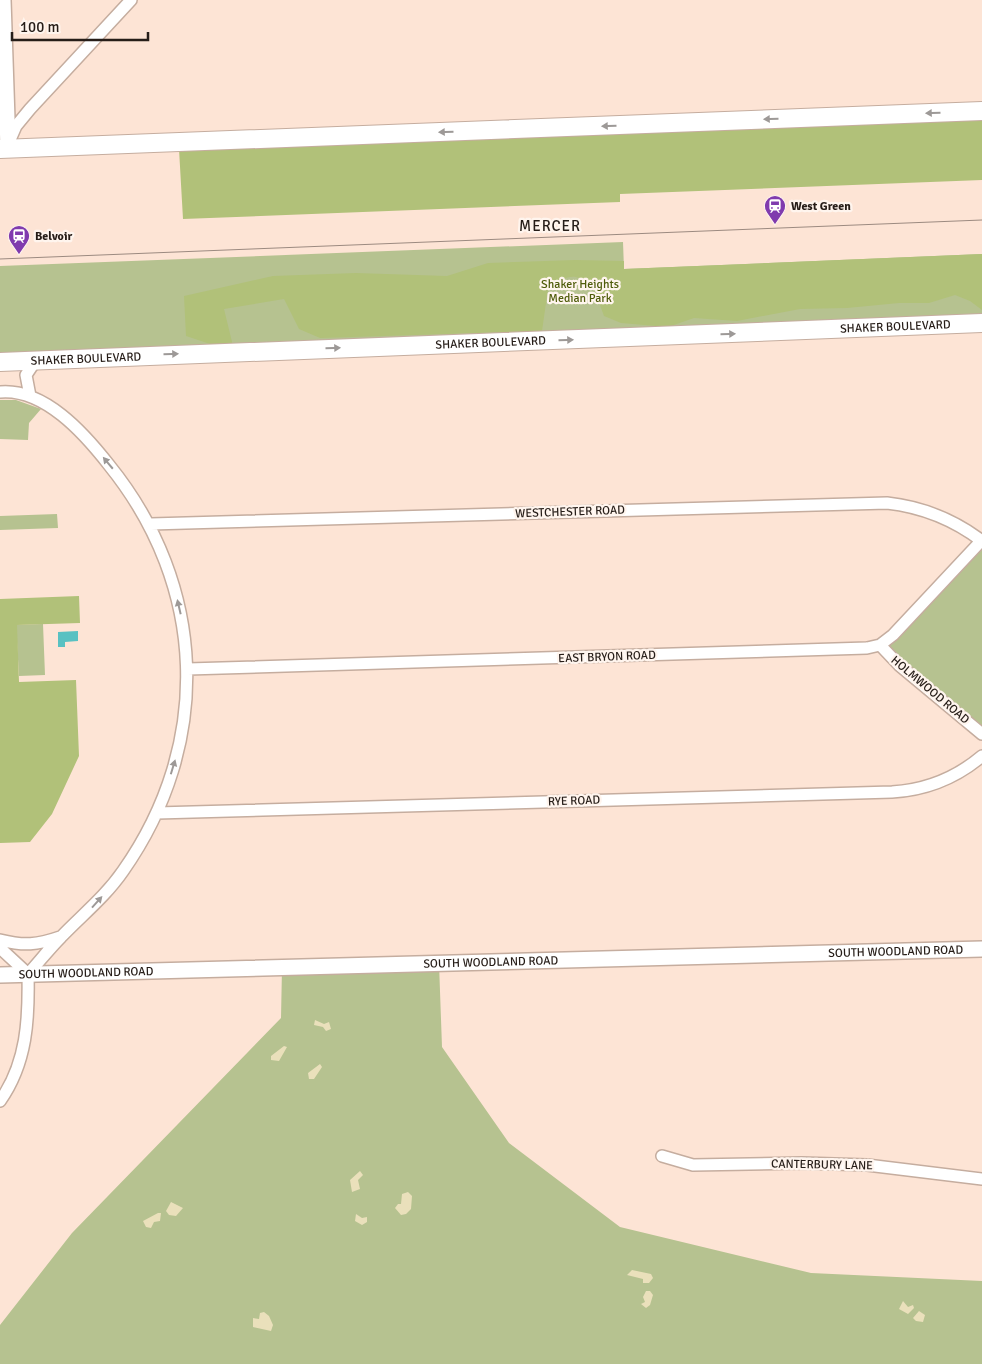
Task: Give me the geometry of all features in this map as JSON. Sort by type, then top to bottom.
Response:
[{"type":"main road","points":[[4,149],[982,111]]},
{"type":"main road","name":"SHAKER BOULEVARD","points":[[0,362],[982,324]]},
{"type":"street","points":[[3,0],[4,149]]},
{"type":"street","points":[[4,149],[19,122],[131,0]]},
{"type":"street","points":[[30,396],[26,375],[36,360]]},
{"type":"street","points":[[0,1101],[11,1084],[25,1043],[28,1018],[28,974],[62,936],[108,891],[133,855],[157,813],[179,748],[185,710],[188,669],[185,636],[175,591],[150,524],[132,493],[97,450],[66,420],[30,396],[4,391]]},
{"type":"street","name":"WESTCHESTER ROAD","points":[[150,524],[887,503],[921,509],[946,518],[982,540]]},
{"type":"street","points":[[880,645],[893,635],[982,540]]},
{"type":"street","name":"EAST BRYON ROAD","points":[[188,669],[848,650],[880,645]]},
{"type":"street","name":"HOLMWOOD ROAD","points":[[880,645],[895,662],[982,734]]},
{"type":"street","name":"RYE ROAD","points":[[157,813],[904,792],[938,783],[960,772],[982,756]]},
{"type":"street","points":[[0,940],[21,945],[44,942],[62,936]]},
{"type":"street","points":[[0,948],[28,974]]},
{"type":"street","name":"SOUTH WOODLAND ROAD","points":[[0,975],[982,948]]},
{"type":"street","name":"CANTERBURY LANE","points":[[662,1156],[693,1165],[802,1163],[865,1165],[982,1179]]},
{"type":"green space","points":[[982,117],[982,180],[620,194],[620,202],[183,219],[179,149]]},
{"type":"green space","name":"Shaker Heights Median Park","points":[[623,242],[624,269],[982,254],[982,323],[0,362],[0,266]]},
{"type":"green space","points":[[982,254],[982,310],[970,301],[955,295],[929,303],[800,309],[737,321],[694,318],[668,327],[621,323],[604,316],[592,284],[579,278],[570,277],[548,289],[542,331],[320,338],[299,329],[284,299],[224,309],[233,346],[216,346],[186,336],[184,296],[273,276],[356,273],[447,276],[488,263],[575,260],[624,261],[624,269]]},
{"type":"green space","points":[[0,400],[16,400],[41,409],[29,423],[28,440],[0,439]]},
{"type":"green space","points":[[57,514],[58,528],[0,530],[0,516]]},
{"type":"green space","points":[[982,541],[982,734],[880,645]]},
{"type":"green space","points":[[79,596],[80,623],[17,625],[19,682],[76,680],[79,756],[52,814],[30,842],[0,843],[0,599]]},
{"type":"green space","points":[[43,624],[45,675],[19,676],[16,625]]},
{"type":"green space","points":[[439,963],[442,1047],[509,1143],[620,1227],[811,1273],[982,1281],[982,1364],[0,1364],[0,1325],[72,1233],[281,1018],[282,968]]},
{"type":"sand","points":[[315,1020],[324,1024],[329,1022],[331,1029],[326,1031],[323,1027],[314,1025]]},
{"type":"sand","points":[[284,1046],[287,1047],[279,1061],[271,1060],[271,1056]]},
{"type":"sand","points":[[320,1064],[322,1067],[314,1079],[309,1079],[308,1073]]},
{"type":"sand","points":[[360,1171],[363,1175],[358,1180],[360,1189],[352,1192],[350,1180]]},
{"type":"sand","points":[[408,1192],[412,1196],[411,1209],[406,1214],[401,1215],[395,1208],[398,1204],[401,1204],[402,1194]]},
{"type":"sand","points":[[171,1202],[183,1208],[176,1216],[169,1215],[166,1211]]},
{"type":"sand","points":[[161,1213],[160,1221],[154,1222],[151,1228],[146,1227],[143,1221]]},
{"type":"sand","points":[[356,1214],[362,1218],[367,1217],[367,1222],[362,1225],[355,1221]]},
{"type":"sand","points":[[632,1270],[651,1274],[653,1278],[649,1283],[643,1283],[643,1279],[627,1275]]},
{"type":"sand","points":[[646,1291],[650,1291],[653,1295],[650,1305],[646,1308],[641,1304],[645,1302],[643,1297]]},
{"type":"sand","points":[[903,1301],[908,1307],[913,1305],[914,1308],[908,1314],[899,1309]]},
{"type":"sand","points":[[919,1311],[925,1315],[923,1322],[916,1321],[913,1318]]},
{"type":"sand","points":[[264,1312],[269,1316],[273,1325],[271,1331],[253,1327],[253,1318],[259,1319],[260,1313]]},
{"type":"water","points":[[78,631],[78,641],[65,642],[65,647],[58,647],[58,632]]},
{"type":"tram line","points":[[0,259],[982,220]]},
{"type":"place","name":"West Green","points":[[775,225]]},
{"type":"place","name":"Belvoir","points":[[19,255]]},
{"type":"district","name":"MERCER","points":[[550,226]]}]
